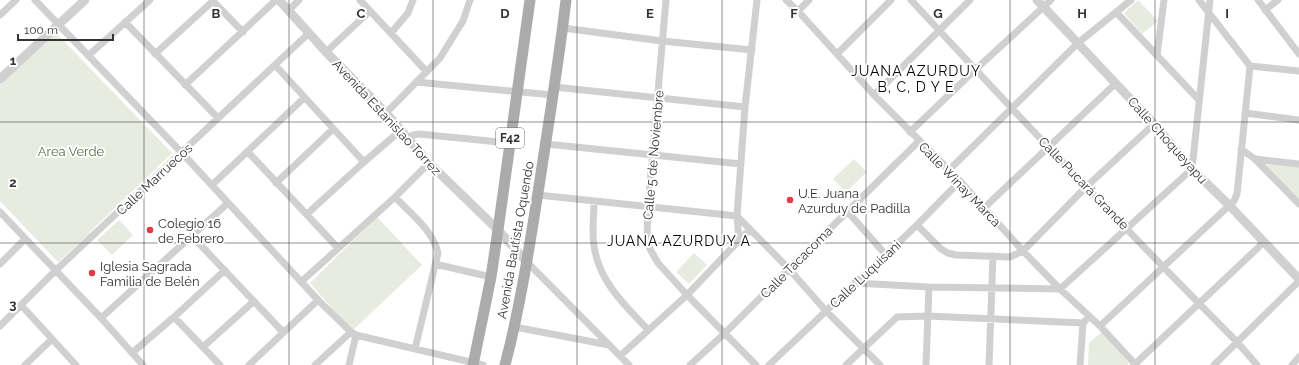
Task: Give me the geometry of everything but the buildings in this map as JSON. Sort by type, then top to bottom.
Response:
[{"type":"main road","name":"Avenida Bautista Oquendo","points":[[477,364],[498,230],[530,0]]},
{"type":"main road","name":"Avenida Bautista Oquendo","points":[[505,365],[515,327],[527,262],[546,144],[566,0]]},
{"type":"street","points":[[0,15],[16,0]]},
{"type":"street","points":[[35,0],[182,153],[318,300],[353,334],[477,364]]},
{"type":"street","points":[[0,79],[85,0]]},
{"type":"street","points":[[89,56],[150,0]]},
{"type":"street","points":[[155,54],[212,0],[243,32]]},
{"type":"street","points":[[185,84],[276,0]]},
{"type":"street","name":"Avenida Estanislao Torrez","points":[[279,0],[326,52],[386,113],[429,163],[498,230],[527,262]]},
{"type":"street","points":[[289,10],[299,0]]},
{"type":"street","points":[[360,0],[427,72]]},
{"type":"street","points":[[391,33],[408,13],[413,0]]},
{"type":"street","points":[[386,113],[440,58],[463,21],[470,0]]},
{"type":"street","name":"Calle 5 de Noviembre","points":[[666,0],[648,207],[647,238],[650,249],[658,262],[756,365]]},
{"type":"street","points":[[739,240],[737,216],[745,107],[757,0]]},
{"type":"street","name":"Calle Winay Marca","points":[[786,0],[798,11],[874,95],[960,181],[1022,251],[1100,326],[1135,365]]},
{"type":"street","points":[[798,11],[809,0]]},
{"type":"street","points":[[837,54],[891,0]]},
{"type":"street","name":"Calle Pucará Grande","points":[[911,0],[1086,187],[1199,304],[1238,342],[1258,365]]},
{"type":"street","points":[[874,95],[970,0]]},
{"type":"street","points":[[910,132],[975,70],[1040,3],[1051,0]]},
{"type":"street","points":[[948,170],[1078,44],[1131,0]]},
{"type":"street","points":[[1157,55],[1164,0]]},
{"type":"street","points":[[1100,326],[1234,201],[1237,194],[1250,66],[1199,0]]},
{"type":"street","points":[[855,283],[928,287],[1060,289],[1192,169],[1210,0]]},
{"type":"street","points":[[1258,0],[1299,54]]},
{"type":"street","points":[[1265,10],[1278,0]]},
{"type":"street","name":"Calle Choqueyapu","points":[[1040,3],[1154,124],[1192,169],[1229,205],[1299,280]]},
{"type":"street","points":[[326,52],[370,11]]},
{"type":"street","points":[[1116,12],[1199,100]]},
{"type":"street","points":[[125,22],[218,118]]},
{"type":"street","points":[[562,28],[662,41],[752,50]]},
{"type":"street","name":"Calle Marruecos","points":[[0,326],[55,271],[310,33]]},
{"type":"street","points":[[275,65],[364,162]]},
{"type":"street","points":[[1250,66],[1299,71]]},
{"type":"street","points":[[416,82],[517,92],[553,91],[745,107]]},
{"type":"street","points":[[984,208],[1116,83]]},
{"type":"street","points":[[212,186],[304,98]]},
{"type":"street","points":[[1245,113],[1299,120]]},
{"type":"street","points":[[917,225],[941,249],[948,253],[956,255],[1010,257],[1016,255],[1022,251],[1086,187],[1154,124]]},
{"type":"street","points":[[276,182],[333,129]]},
{"type":"street","points":[[307,214],[401,130]]},
{"type":"street","points":[[408,138],[419,134],[509,143]]},
{"type":"street","name":"Calle Tacacoma","points":[[690,365],[725,333],[919,141]]},
{"type":"street","points":[[546,144],[741,164]]},
{"type":"street","points":[[1241,149],[1255,159],[1299,204]]},
{"type":"street","points":[[248,152],[338,248]]},
{"type":"street","points":[[1255,159],[1299,164]]},
{"type":"street","points":[[301,282],[395,197],[429,163]]},
{"type":"street","name":"Calle Luquisani","points":[[769,365],[886,255],[960,181]]},
{"type":"street","points":[[538,195],[737,216],[826,311],[880,365]]},
{"type":"street","points":[[395,197],[429,233],[434,240],[438,253],[415,349]]},
{"type":"street","points":[[594,202],[594,250],[599,267],[608,284],[621,301],[648,330]]},
{"type":"street","points":[[101,318],[228,203]]},
{"type":"street","points":[[847,211],[886,255]]},
{"type":"street","points":[[0,212],[101,318],[143,365]]},
{"type":"street","points":[[620,356],[688,295],[750,229]]},
{"type":"street","points":[[192,236],[283,332]]},
{"type":"street","points":[[0,264],[25,239]]},
{"type":"street","points":[[1135,365],[1264,242]]},
{"type":"street","points":[[989,365],[993,256]]},
{"type":"street","points":[[527,262],[627,364]]},
{"type":"street","points":[[436,264],[491,276]]},
{"type":"street","points":[[132,353],[225,270]]},
{"type":"street","points":[[1214,365],[1299,280]]},
{"type":"street","points":[[926,365],[928,287]]},
{"type":"street","points":[[249,365],[318,300]]},
{"type":"street","points":[[203,347],[254,301]]},
{"type":"street","points":[[21,305],[76,365]]},
{"type":"street","points":[[846,365],[897,318],[927,316],[1083,323]]},
{"type":"street","points":[[174,317],[220,365]]},
{"type":"street","points":[[1080,365],[1083,323],[1089,317]]},
{"type":"street","points":[[515,327],[609,345]]},
{"type":"street","points":[[315,365],[353,334]]},
{"type":"street","points":[[348,365],[353,334]]},
{"type":"street","points":[[25,365],[52,340]]},
{"type":"street","points":[[1292,365],[1299,357]]},
{"type":"green space","points":[[1138,0],[1158,21],[1142,34],[1124,13]]},
{"type":"green space","name":"Area Verde","points":[[56,33],[172,153],[58,262],[0,201],[0,84],[52,35],[53,36]]},
{"type":"green space","points":[[854,159],[867,172],[846,192],[833,179]]},
{"type":"green space","points":[[1263,163],[1299,167],[1299,201]]},
{"type":"green space","points":[[377,217],[422,265],[352,331],[310,283]]},
{"type":"green space","points":[[119,220],[133,235],[112,255],[97,240]]},
{"type":"green space","points":[[694,253],[707,265],[689,284],[676,272]]},
{"type":"green space","points":[[1102,332],[1128,362],[1128,365],[1088,365],[1089,343]]},
{"type":"place","name":"U.E. Juana Azurduy de Padilla","points":[[790,200]]},
{"type":"place","name":"Colegio 16 de Febrero","points":[[150,230]]},
{"type":"place","name":"Iglesia Sagrada Familia de Belén","points":[[92,273]]},
{"type":"district","name":"JUANA AZURDUY B, C, D Y E","points":[[916,80]]},
{"type":"district","name":"JUANA AZURDUY A","points":[[679,241]]}]
